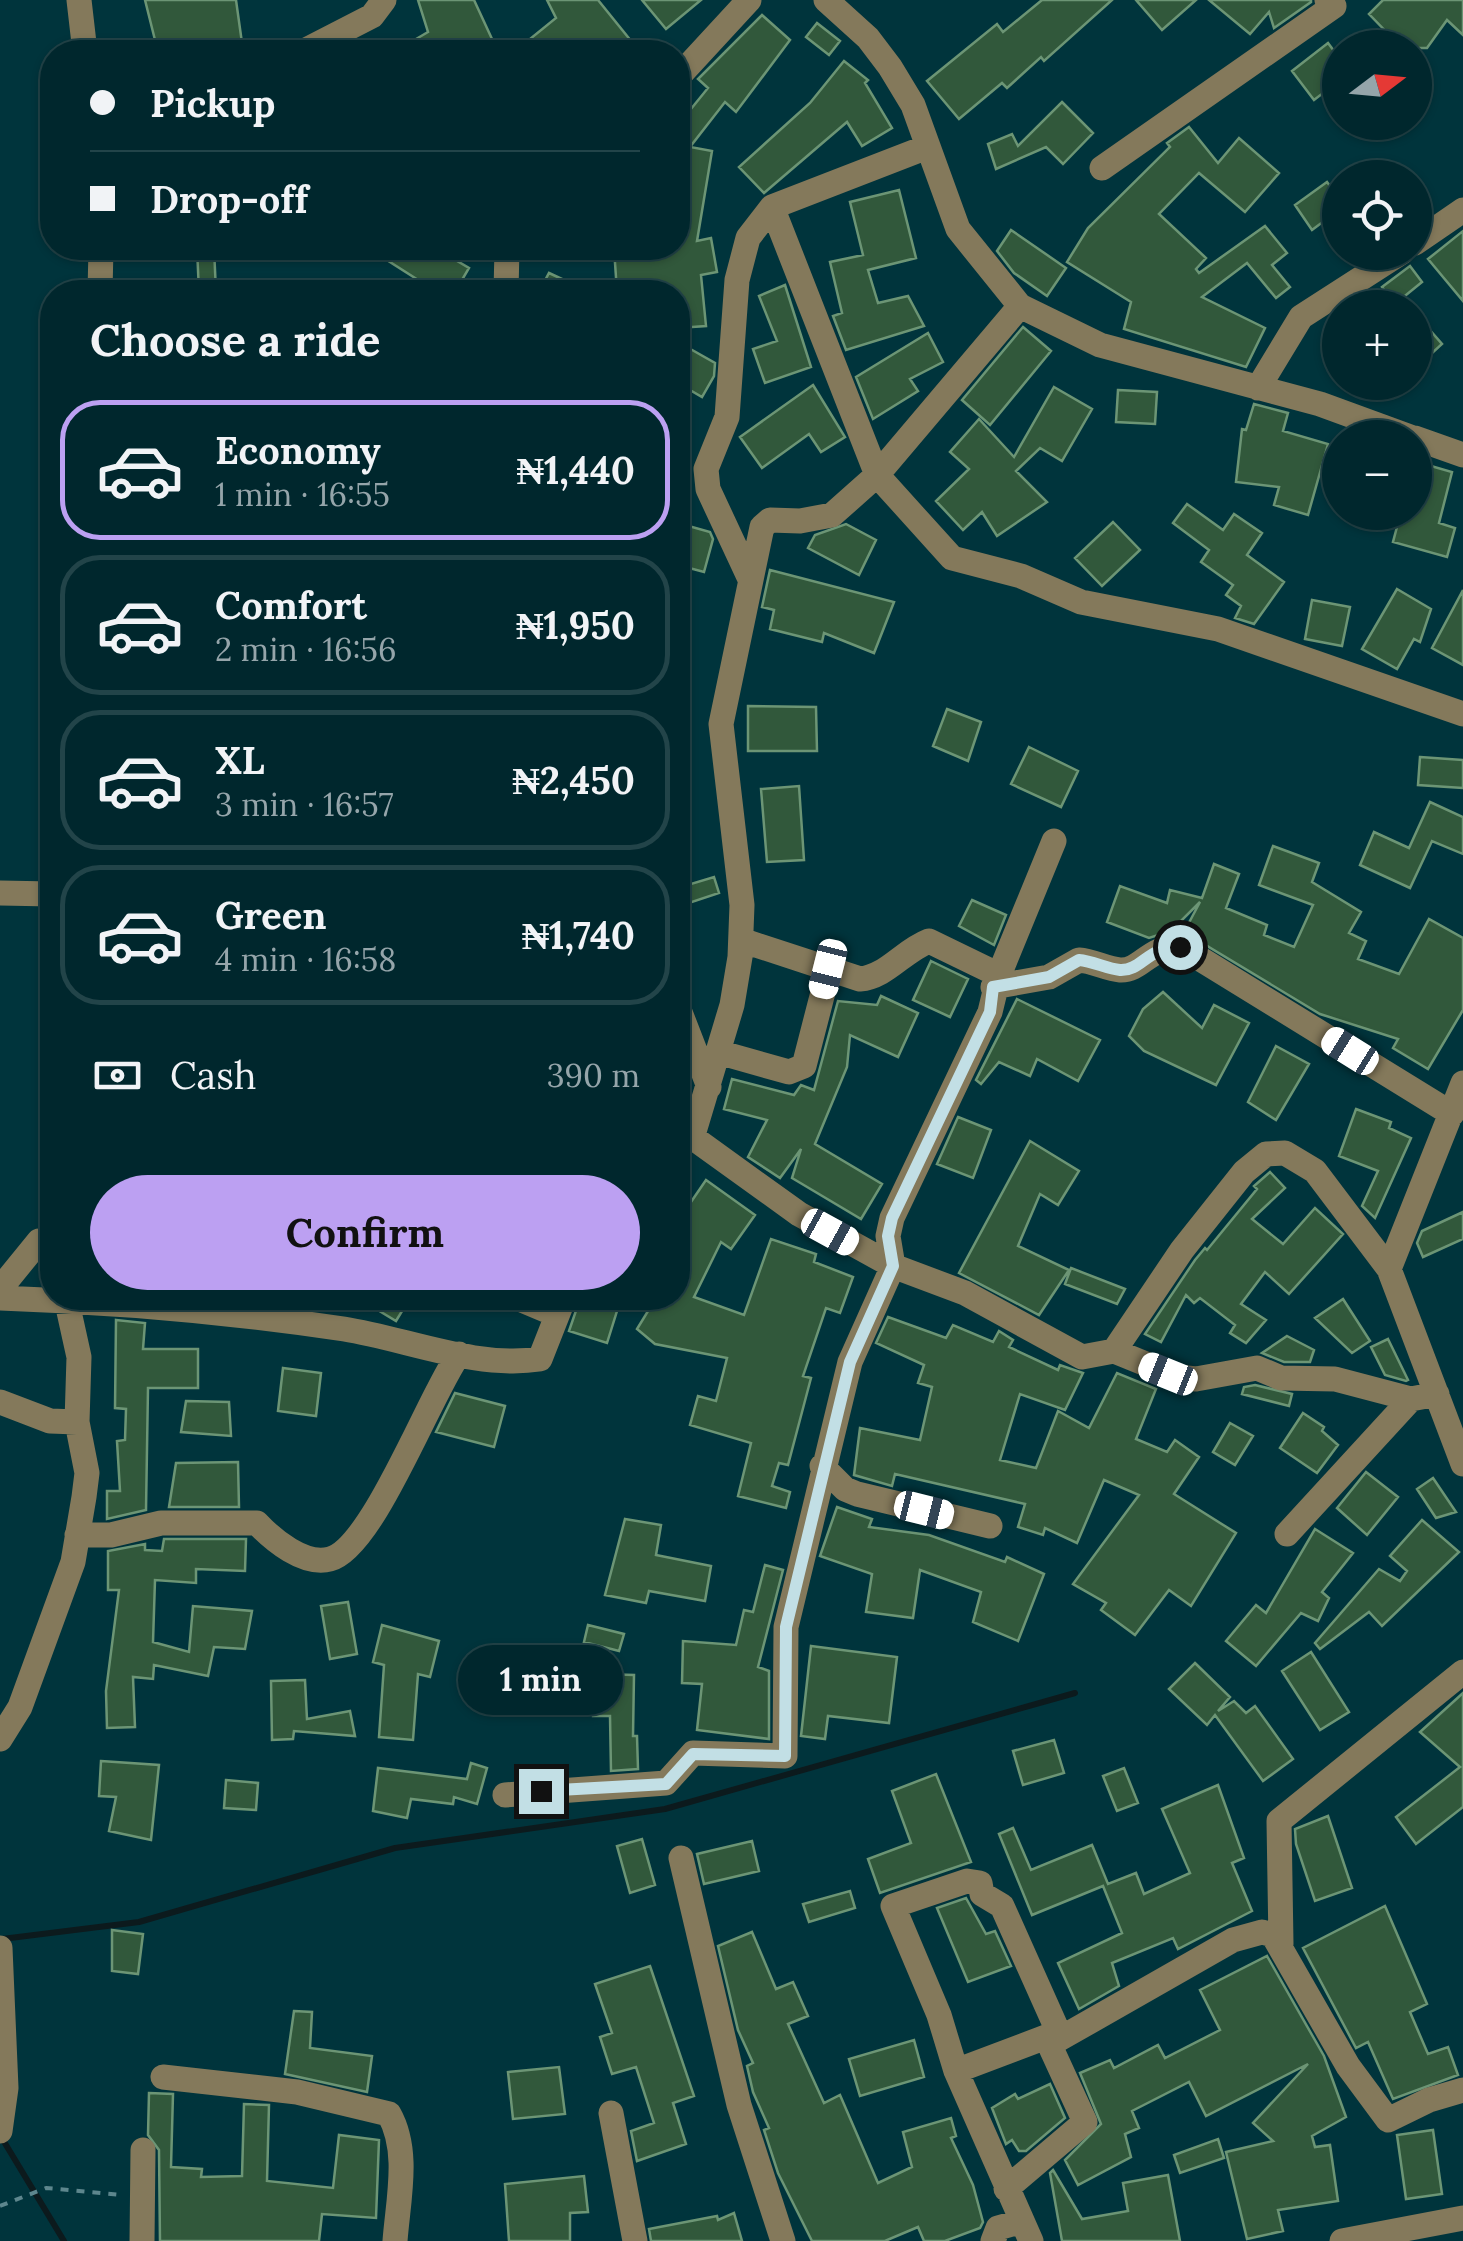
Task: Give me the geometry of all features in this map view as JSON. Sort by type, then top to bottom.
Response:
[{"type":"street","points":[[79,0],[84,40]]},
{"type":"street","points":[[325,40],[372,16],[384,0]]},
{"type":"street","points":[[690,64],[749,0]]},
{"type":"street","points":[[826,0],[868,38],[890,67],[913,105],[958,229],[1020,306],[1100,345],[1358,420]]},
{"type":"street","points":[[1102,168],[1334,6],[1327,0]]},
{"type":"street","points":[[749,577],[708,488],[706,468],[727,417],[737,280],[748,238],[772,208],[926,147]]},
{"type":"street","points":[[772,208],[877,475],[952,558],[1021,576],[1081,602],[1218,629],[1463,714]]},
{"type":"street","points":[[1432,231],[1463,210]]},
{"type":"street","points":[[1258,388],[1301,317],[1374,270]]},
{"type":"street","points":[[690,1122],[709,1087],[732,1004],[741,940],[742,904],[720,724],[749,577],[764,523],[821,520],[877,475],[1020,306]]},
{"type":"street","points":[[1432,444],[1463,455]]},
{"type":"street","points":[[505,1795],[666,1784],[693,1754],[785,1756],[786,1627],[850,1362],[893,1266],[888,1236],[892,1218],[990,1012],[996,981],[1054,841]]},
{"type":"street","points":[[0,893],[40,894]]},
{"type":"street","points":[[741,940],[860,979],[876,978],[908,949],[929,941],[996,981],[1049,977],[1079,960],[1120,970],[1134,968],[1159,947],[1180,947],[1452,1114]]},
{"type":"street","points":[[718,1052],[788,1072],[804,1066],[828,969]]},
{"type":"street","points":[[690,1038],[709,1087]]},
{"type":"street","points":[[1389,1269],[1463,1083]]},
{"type":"street","points":[[690,1135],[800,1214],[893,1266],[966,1293],[1082,1356],[1114,1352],[1178,1378],[1196,1379],[1257,1368],[1280,1378],[1335,1378],[1424,1397]]},
{"type":"street","points":[[1114,1352],[1182,1250],[1244,1172],[1266,1154],[1285,1153],[1314,1171],[1389,1269],[1424,1397],[1462,1457]]},
{"type":"street","points":[[40,1242],[8,1278],[0,1298],[40,1299]]},
{"type":"street","points":[[0,1740],[20,1707],[73,1562],[87,1473],[77,1422],[79,1357],[68,1310]]},
{"type":"street","points":[[168,1310],[344,1329],[459,1354],[540,1359],[558,1310]]},
{"type":"street","points":[[77,1536],[110,1534],[161,1523],[257,1523],[280,1544],[314,1559],[330,1559],[346,1550],[392,1483],[418,1440],[440,1380],[459,1354]]},
{"type":"street","points":[[1287,1534],[1424,1397]]},
{"type":"street","points":[[0,1402],[50,1421],[77,1422]]},
{"type":"street","points":[[822,1466],[845,1489],[857,1494],[990,1526]]},
{"type":"street","points":[[1280,1944],[1279,1821],[1463,1672]]},
{"type":"street","points":[[682,1858],[739,2104],[783,2241]]},
{"type":"street","points":[[1006,2189],[1086,2122],[1002,1906],[982,1894],[980,1883],[967,1880],[893,1906],[939,2016],[956,2071],[1006,2189],[1025,2232]]},
{"type":"street","points":[[956,2071],[1053,2038],[1232,1940],[1262,1932],[1280,1944],[1348,2066],[1388,2120],[1429,2100],[1463,2090]]},
{"type":"street","points":[[0,1948],[6,2088],[0,2131]]},
{"type":"street","points":[[164,2077],[297,2092],[390,2114],[400,2132],[401,2154],[395,2241]]},
{"type":"street","points":[[611,2113],[636,2241]]},
{"type":"street","points":[[142,2241],[143,2150]]},
{"type":"street","points":[[1346,2241],[1463,2218]]},
{"type":"street","points":[[993,2241],[998,2228],[1025,2232]]},
{"type":"path","points":[[0,2206],[46,2188],[140,2197]]},
{"type":"building","points":[[145,0],[236,0],[242,40],[155,40]]},
{"type":"building","points":[[418,0],[474,0],[492,40],[414,40],[428,32]]},
{"type":"building","points":[[547,0],[598,0],[630,40],[529,40],[556,18]]},
{"type":"building","points":[[642,0],[701,0],[666,29]]},
{"type":"building","points":[[1042,0],[1112,0],[1044,61],[1041,57],[1007,88],[1002,83],[959,119],[927,81],[997,24],[1003,32]]},
{"type":"building","points":[[1136,0],[1196,0],[1162,30]]},
{"type":"building","points":[[1209,0],[1311,2],[1274,28],[1269,12],[1250,34]]},
{"type":"building","points":[[1383,0],[1463,0],[1463,35],[1447,20],[1432,41],[1432,30],[1385,30],[1369,14]]},
{"type":"building","points":[[762,15],[790,40],[736,112],[725,102],[690,147],[690,110],[708,88],[698,79]]},
{"type":"building","points":[[817,23],[840,41],[829,55],[806,37]]},
{"type":"building","points":[[1322,48],[1322,94],[1314,100],[1292,71]]},
{"type":"building","points":[[844,61],[868,80],[865,83],[892,128],[862,146],[847,122],[764,193],[739,167],[810,103]]},
{"type":"building","points":[[1062,102],[1093,133],[1063,164],[1046,147],[996,169],[988,144],[1012,134],[1018,146]]},
{"type":"building","points":[[1189,127],[1218,163],[1239,138],[1279,173],[1245,212],[1199,173],[1159,214],[1206,258],[1196,269],[1199,273],[1265,226],[1287,253],[1272,265],[1290,287],[1276,298],[1247,263],[1202,297],[1265,328],[1246,367],[1124,329],[1131,302],[1067,262],[1088,228],[1170,147],[1167,143]]},
{"type":"building","points":[[690,147],[712,151],[697,241],[711,238],[717,272],[701,275],[706,326],[690,327],[690,280],[616,280],[615,260],[690,260]]},
{"type":"building","points":[[1322,186],[1322,222],[1312,230],[1295,205]]},
{"type":"building","points":[[899,190],[916,258],[868,270],[878,303],[908,296],[924,326],[846,350],[833,316],[842,313],[830,262],[863,255],[850,202]]},
{"type":"building","points":[[1011,230],[1066,268],[1047,296],[1014,273],[997,251]]},
{"type":"building","points":[[1463,231],[1463,301],[1432,264],[1432,256]]},
{"type":"building","points":[[198,260],[215,260],[215,280],[198,280]]},
{"type":"building","points":[[387,260],[455,260],[469,268],[462,280],[418,280]]},
{"type":"building","points":[[1405,270],[1413,270],[1422,282],[1412,290],[1382,287]]},
{"type":"building","points":[[549,273],[564,280],[545,280]]},
{"type":"building","points":[[785,285],[811,367],[765,383],[753,349],[777,341],[759,296]]},
{"type":"building","points":[[1023,327],[1051,351],[990,425],[962,400]]},
{"type":"building","points":[[928,333],[943,362],[910,379],[918,391],[873,419],[856,377]]},
{"type":"building","points":[[1432,333],[1442,344],[1432,353]]},
{"type":"building","points":[[690,349],[715,363],[714,376],[702,397],[690,390]]},
{"type":"building","points":[[813,385],[845,437],[821,452],[809,434],[762,468],[740,437]]},
{"type":"building","points":[[1054,387],[1092,409],[1062,461],[1040,448],[1016,471],[1047,502],[997,536],[982,512],[963,530],[936,501],[969,469],[950,452],[979,419],[1014,457]]},
{"type":"building","points":[[1118,390],[1157,392],[1155,424],[1116,422]]},
{"type":"building","points":[[1254,404],[1288,413],[1283,431],[1322,442],[1322,465],[1308,515],[1274,505],[1279,487],[1236,482],[1242,429],[1246,430]]},
{"type":"building","points":[[1432,466],[1452,472],[1439,523],[1455,528],[1447,557],[1393,542],[1396,530],[1432,530]]},
{"type":"building","points":[[1187,504],[1223,530],[1234,514],[1262,533],[1247,555],[1284,582],[1254,624],[1235,618],[1241,606],[1226,595],[1233,585],[1201,562],[1209,550],[1173,523]]},
{"type":"building","points":[[1113,522],[1140,550],[1102,586],[1075,558]]},
{"type":"building","points":[[846,524],[876,540],[859,575],[808,548],[815,535]]},
{"type":"building","points":[[690,526],[710,532],[713,539],[704,572],[690,568]]},
{"type":"building","points":[[770,570],[894,602],[874,653],[824,633],[822,642],[770,629],[774,610],[762,607]]},
{"type":"building","points":[[1397,589],[1431,609],[1420,642],[1414,639],[1397,669],[1362,649]]},
{"type":"building","points":[[1463,590],[1463,665],[1432,648]]},
{"type":"building","points":[[1312,600],[1350,607],[1342,646],[1305,639]]},
{"type":"building","points":[[748,706],[816,707],[817,751],[748,751]]},
{"type":"building","points":[[947,709],[981,722],[968,761],[933,746]]},
{"type":"building","points":[[1029,747],[1078,771],[1061,807],[1011,784]]},
{"type":"building","points":[[1420,757],[1463,760],[1463,788],[1418,785]]},
{"type":"building","points":[[799,786],[804,860],[767,862],[761,789]]},
{"type":"building","points":[[1430,802],[1463,817],[1463,854],[1432,841],[1410,888],[1360,865],[1374,832],[1409,848]]},
{"type":"building","points":[[1273,846],[1319,863],[1312,882],[1361,912],[1349,933],[1366,941],[1358,959],[1399,974],[1429,919],[1463,938],[1463,1010],[1428,1069],[1393,1048],[1398,1039],[1320,1014],[1184,932],[1200,902],[1171,931],[1149,938],[1107,922],[1120,886],[1167,903],[1170,890],[1202,898],[1214,864],[1239,874],[1226,908],[1267,925],[1264,935],[1294,947],[1313,905],[1259,885]]},
{"type":"building","points":[[714,877],[719,893],[690,903],[690,884]]},
{"type":"building","points":[[972,900],[1006,915],[994,945],[959,926]]},
{"type":"building","points":[[931,961],[968,979],[950,1017],[913,1000]]},
{"type":"building","points":[[1163,992],[1202,1028],[1214,1005],[1249,1023],[1216,1085],[1144,1051],[1129,1036],[1143,1009]]},
{"type":"building","points":[[881,996],[918,1013],[898,1057],[850,1035],[847,1067],[815,1144],[882,1184],[861,1219],[792,1178],[801,1149],[780,1178],[748,1157],[767,1120],[724,1109],[732,1079],[794,1095],[801,1085],[814,1090],[838,1001],[877,1005]]},
{"type":"building","points":[[1017,999],[1100,1040],[1078,1081],[1037,1059],[1030,1076],[999,1062],[981,1084],[976,1080]]},
{"type":"building","points":[[1276,1046],[1309,1064],[1276,1120],[1248,1102]]},
{"type":"building","points":[[1356,1109],[1391,1122],[1389,1128],[1411,1138],[1375,1218],[1362,1206],[1378,1171],[1339,1156]]},
{"type":"building","points":[[958,1117],[991,1130],[973,1178],[937,1164]]},
{"type":"building","points":[[1030,1141],[1079,1171],[1058,1205],[1040,1194],[1018,1246],[1069,1270],[1039,1315],[959,1273]]},
{"type":"building","points":[[1270,1172],[1285,1188],[1252,1219],[1283,1244],[1315,1208],[1343,1234],[1289,1294],[1265,1272],[1241,1304],[1266,1320],[1246,1343],[1230,1333],[1235,1325],[1200,1298],[1194,1303],[1186,1295],[1161,1342],[1145,1334],[1195,1260],[1257,1189],[1254,1186]]},
{"type":"building","points":[[706,1180],[755,1215],[731,1249],[721,1242],[694,1297],[744,1315],[771,1239],[816,1254],[814,1262],[853,1277],[840,1313],[826,1308],[803,1376],[811,1378],[788,1465],[779,1463],[772,1486],[790,1492],[786,1508],[738,1496],[751,1443],[690,1425],[698,1396],[716,1401],[727,1358],[655,1344],[637,1329],[649,1310],[690,1310],[690,1203]]},
{"type":"building","points":[[1463,1212],[1463,1239],[1423,1257],[1417,1243],[1422,1231]]},
{"type":"building","points":[[1071,1268],[1125,1289],[1117,1304],[1065,1284]]},
{"type":"building","points":[[1343,1299],[1370,1341],[1352,1353],[1315,1318]]},
{"type":"building","points":[[378,1310],[403,1310],[396,1321]]},
{"type":"building","points":[[576,1310],[617,1311],[607,1343],[569,1331]]},
{"type":"building","points":[[888,1317],[946,1338],[953,1325],[993,1342],[999,1331],[1013,1340],[1009,1347],[1058,1370],[1060,1365],[1083,1373],[1065,1410],[1020,1394],[1000,1460],[1036,1468],[1058,1411],[1089,1428],[1117,1373],[1156,1389],[1136,1439],[1167,1452],[1175,1440],[1199,1457],[1174,1494],[1236,1533],[1191,1606],[1169,1590],[1135,1635],[1101,1610],[1106,1603],[1073,1584],[1139,1495],[1104,1480],[1077,1543],[1045,1528],[1043,1535],[1018,1527],[1025,1504],[895,1474],[892,1486],[854,1475],[860,1428],[920,1440],[932,1387],[918,1383],[924,1365],[876,1343]]},
{"type":"building","points":[[116,1320],[145,1323],[143,1349],[198,1349],[198,1388],[148,1388],[146,1510],[107,1519],[107,1491],[120,1491],[117,1441],[125,1440],[126,1409],[115,1408]]},
{"type":"building","points":[[1287,1336],[1314,1350],[1310,1362],[1284,1362],[1262,1353]]},
{"type":"building","points":[[1388,1339],[1406,1381],[1385,1375],[1371,1347]]},
{"type":"building","points":[[283,1368],[321,1373],[316,1416],[278,1411]]},
{"type":"building","points":[[1255,1385],[1292,1394],[1289,1406],[1242,1394],[1244,1387]]},
{"type":"building","points":[[455,1393],[505,1406],[494,1447],[436,1432]]},
{"type":"building","points":[[186,1401],[229,1402],[231,1436],[181,1432]]},
{"type":"building","points":[[1303,1413],[1324,1427],[1322,1431],[1338,1445],[1317,1473],[1280,1448]]},
{"type":"building","points":[[1230,1423],[1253,1436],[1235,1465],[1213,1452]]},
{"type":"building","points":[[238,1462],[239,1507],[169,1507],[176,1463]]},
{"type":"building","points":[[1366,1472],[1398,1497],[1367,1535],[1337,1508]]},
{"type":"building","points":[[1433,1478],[1456,1512],[1436,1518],[1417,1489]]},
{"type":"building","points":[[837,1507],[872,1519],[869,1527],[929,1535],[1005,1562],[1007,1557],[1044,1574],[1018,1641],[973,1622],[981,1592],[920,1570],[913,1618],[866,1612],[872,1574],[820,1556]]},
{"type":"building","points":[[625,1519],[661,1525],[656,1555],[711,1566],[705,1601],[649,1591],[646,1603],[605,1595]]},
{"type":"building","points":[[1422,1520],[1459,1552],[1382,1626],[1369,1612],[1320,1649],[1315,1643],[1379,1569],[1400,1581],[1407,1571],[1390,1556]]},
{"type":"building","points":[[1315,1529],[1353,1553],[1322,1592],[1329,1598],[1318,1621],[1301,1613],[1256,1666],[1226,1641],[1256,1605],[1266,1613]]},
{"type":"building","points":[[164,1539],[246,1539],[245,1571],[196,1569],[196,1583],[155,1580],[153,1642],[189,1652],[193,1606],[252,1611],[245,1649],[214,1647],[208,1676],[154,1665],[153,1679],[133,1677],[135,1727],[107,1728],[106,1691],[119,1590],[108,1590],[108,1551],[145,1544],[145,1550],[162,1551]]},
{"type":"building","points":[[765,1565],[783,1570],[758,1667],[769,1671],[769,1739],[697,1730],[702,1684],[682,1683],[683,1641],[736,1645],[744,1610],[753,1612]]},
{"type":"building","points":[[348,1602],[357,1654],[330,1659],[321,1606]]},
{"type":"building","points":[[382,1625],[439,1641],[430,1677],[418,1674],[413,1740],[379,1737],[384,1665],[373,1662]]},
{"type":"building","points":[[588,1625],[624,1634],[619,1651],[584,1642]]},
{"type":"building","points":[[811,1646],[897,1657],[889,1723],[828,1716],[825,1739],[801,1736]]},
{"type":"building","points":[[1311,1652],[1349,1712],[1320,1730],[1282,1671]]},
{"type":"building","points":[[1195,1663],[1230,1697],[1218,1711],[1234,1701],[1246,1713],[1255,1706],[1293,1759],[1263,1781],[1215,1715],[1207,1725],[1169,1689]]},
{"type":"building","points":[[531,1672],[634,1675],[633,1736],[637,1736],[638,1769],[611,1771],[610,1716],[593,1716],[593,1695],[531,1695]]},
{"type":"building","points":[[305,1680],[307,1719],[350,1711],[355,1736],[294,1731],[293,1739],[272,1740],[271,1681]]},
{"type":"building","points":[[1463,1693],[1463,1807],[1416,1844],[1396,1817],[1460,1767],[1420,1732]]},
{"type":"building","points":[[1054,1740],[1064,1773],[1023,1785],[1013,1751]]},
{"type":"building","points":[[101,1761],[159,1765],[151,1840],[109,1831],[116,1797],[99,1796]]},
{"type":"building","points":[[471,1763],[487,1768],[477,1804],[454,1797],[453,1804],[411,1799],[407,1818],[373,1811],[378,1768],[467,1779]]},
{"type":"building","points":[[1124,1768],[1138,1803],[1117,1811],[1103,1776]]},
{"type":"building","points":[[936,1774],[971,1862],[880,1893],[868,1859],[911,1843],[892,1791]]},
{"type":"building","points":[[226,1780],[258,1783],[256,1810],[224,1808]]},
{"type":"building","points":[[1218,1785],[1244,1858],[1232,1863],[1252,1911],[1178,1949],[1173,1938],[1112,1963],[1119,1986],[1079,2009],[1058,1963],[1122,1933],[1103,1886],[1032,1915],[999,1834],[1013,1828],[1031,1870],[1092,1845],[1108,1884],[1136,1873],[1144,1894],[1190,1873],[1162,1809]]},
{"type":"building","points":[[1328,1816],[1352,1888],[1315,1901],[1296,1844],[1295,1829]]},
{"type":"building","points":[[642,1839],[655,1885],[630,1893],[617,1846]]},
{"type":"building","points":[[752,1841],[759,1871],[704,1884],[697,1854]]},
{"type":"building","points":[[850,1891],[855,1908],[809,1922],[803,1904]]},
{"type":"building","points":[[966,1898],[986,1934],[995,1931],[1011,1966],[968,1982],[937,1908]]},
{"type":"building","points":[[1385,1906],[1427,2004],[1410,2012],[1428,2054],[1448,2047],[1458,2075],[1393,2099],[1368,2042],[1356,2048],[1303,1948]]},
{"type":"building","points":[[112,1930],[143,1934],[138,1974],[112,1971]]},
{"type":"building","points":[[752,1932],[776,1989],[793,1982],[808,2016],[788,2024],[824,2103],[840,2095],[878,2183],[912,2167],[903,2132],[951,2118],[956,2136],[951,2138],[973,2185],[983,2222],[980,2228],[945,2241],[924,2241],[918,2227],[885,2241],[812,2241],[778,2173],[764,2130],[769,2128],[753,2092],[747,2066],[753,2063],[738,2030],[718,1946]]},
{"type":"building","points":[[1267,1956],[1324,2056],[1346,2117],[1312,2136],[1315,2147],[1330,2145],[1338,2201],[1278,2210],[1283,2231],[1247,2239],[1226,2152],[1273,2141],[1253,2123],[1308,2064],[1206,2116],[1189,2082],[1132,2111],[1139,2128],[1125,2134],[1131,2157],[1078,2185],[1065,2160],[1101,2124],[1080,2073],[1110,2060],[1114,2068],[1158,2045],[1165,2058],[1220,2030],[1200,1990]]},
{"type":"building","points":[[650,1966],[694,2096],[673,2103],[686,2144],[637,2161],[631,2131],[654,2123],[636,2067],[612,2074],[600,2037],[612,2033],[595,1984]]},
{"type":"building","points":[[294,2011],[312,2012],[310,2048],[372,2056],[367,2092],[285,2074]]},
{"type":"building","points":[[914,2040],[924,2077],[860,2096],[849,2059]]},
{"type":"building","points":[[559,2067],[565,2114],[513,2119],[508,2072]]},
{"type":"building","points":[[1050,2084],[1065,2118],[1026,2151],[1019,2151],[1012,2140],[1006,2144],[992,2108],[1015,2094],[1018,2099]]},
{"type":"building","points":[[149,2093],[173,2094],[171,2167],[202,2169],[201,2177],[242,2176],[244,2104],[269,2105],[267,2181],[333,2188],[339,2135],[379,2140],[376,2218],[322,2214],[319,2241],[160,2241],[159,2150],[148,2135]]},
{"type":"building","points":[[1433,2130],[1442,2194],[1406,2199],[1397,2135]]},
{"type":"building","points":[[1218,2139],[1224,2158],[1180,2173],[1174,2155]]},
{"type":"building","points":[[1053,2170],[1082,2219],[1128,2211],[1123,2183],[1168,2175],[1180,2241],[1062,2241],[1050,2173]]},
{"type":"building","points":[[584,2176],[588,2212],[570,2213],[570,2241],[509,2241],[505,2184]]},
{"type":"building","points":[[734,2213],[742,2241],[651,2241],[649,2229],[717,2216],[718,2220]]},
{"type":"waterway","points":[[2,1939],[139,1922],[395,1848],[665,1809],[1075,1693]]},
{"type":"waterway","points":[[0,2135],[64,2241]]},
{"type":"route","points":[[541,1791],[666,1784],[680,1770],[680,1763],[704,1752],[715,1757],[785,1756],[786,1627],[850,1362],[893,1266],[888,1236],[892,1218],[990,1012],[993,987],[1049,977],[1079,960],[1120,970],[1134,968],[1159,947],[1180,947]]}]
